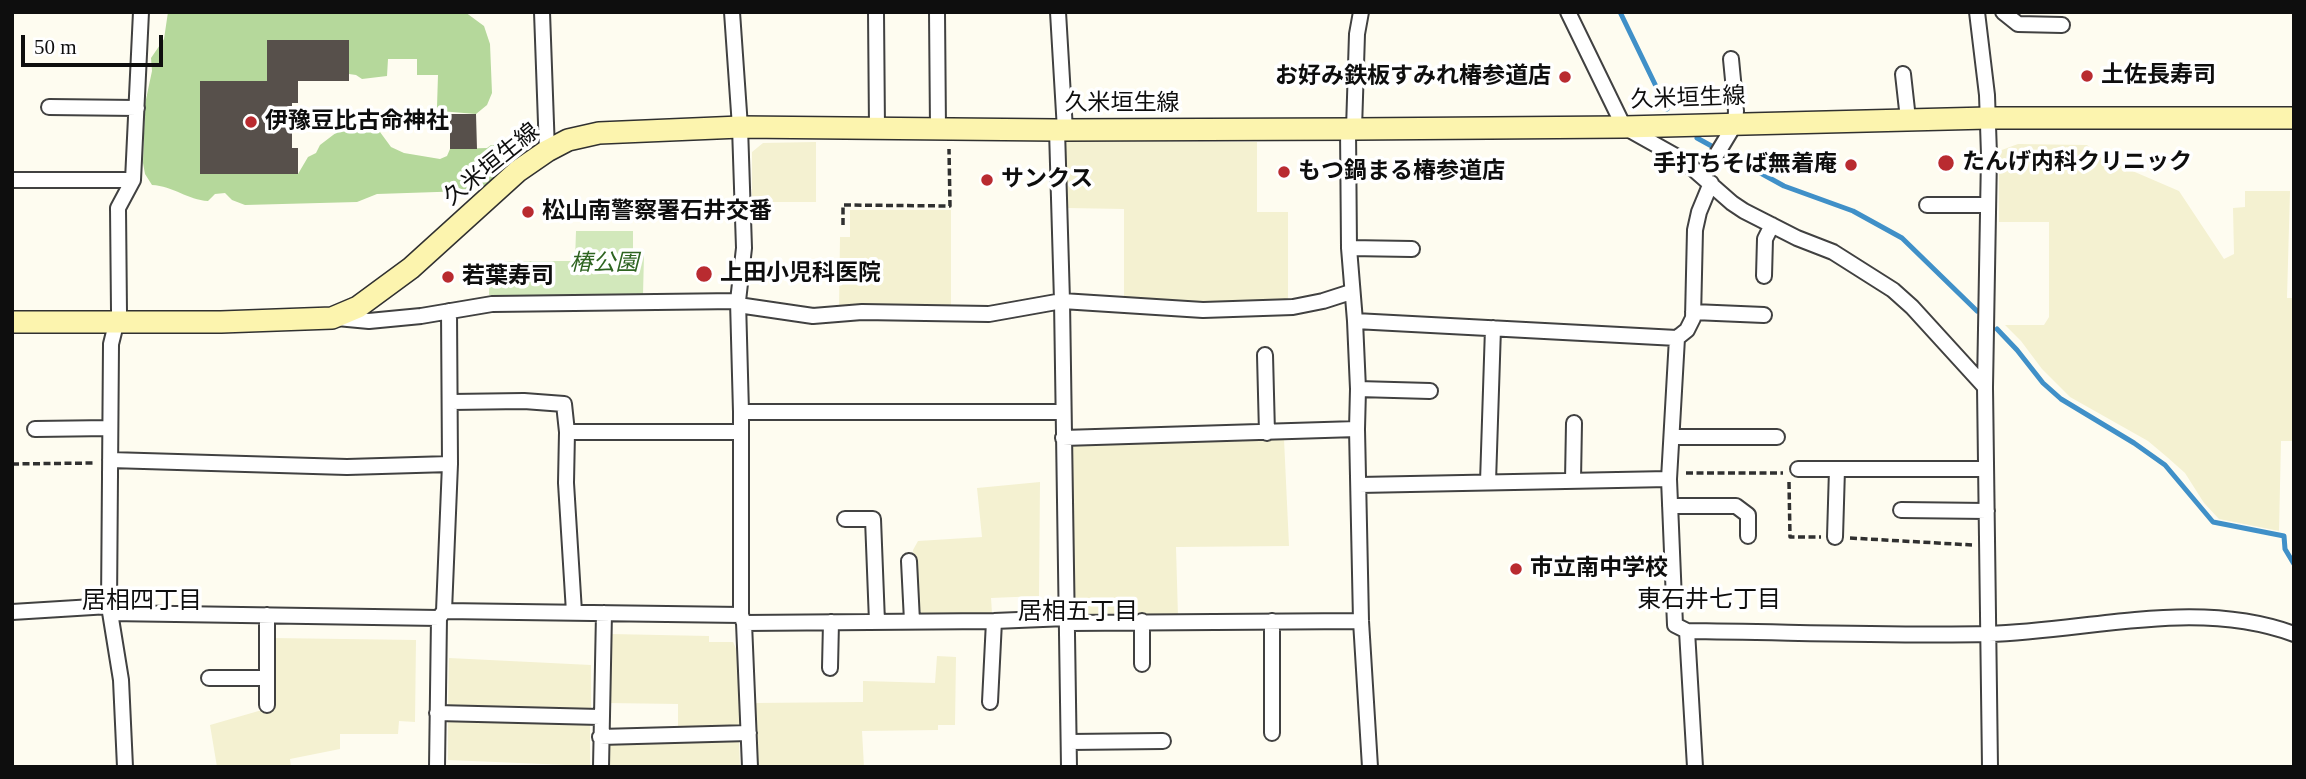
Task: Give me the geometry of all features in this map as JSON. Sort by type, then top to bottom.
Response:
[{"type":"main road","name":"久米垣生線","points":[[12,322],[277,321],[332,318],[358,307],[411,268],[518,171],[568,139],[600,133],[740,127],[1351,130],[1624,127],[1988,118],[2294,118]]},
{"type":"street","points":[[125,767],[121,680],[110,609],[111,344],[119,312],[118,208],[133,180],[141,12]]},
{"type":"street","points":[[542,12],[547,151]]},
{"type":"street","points":[[732,12],[740,127],[744,248],[738,303],[742,619],[750,767]]},
{"type":"street","points":[[876,12],[877,129]]},
{"type":"street","points":[[937,12],[944,129]]},
{"type":"street","points":[[1058,12],[1069,767]]},
{"type":"street","points":[[1361,12],[1357,34],[1351,130],[1349,248],[1358,389],[1361,621],[1370,767]]},
{"type":"street","points":[[1568,12],[1624,127],[1683,160],[1732,203],[1772,225],[1833,252],[1893,290],[1985,387]]},
{"type":"street","points":[[1977,12],[1988,118],[1985,387],[1990,767]]},
{"type":"street","points":[[2003,12],[2018,24],[2062,25]]},
{"type":"street","points":[[1355,321],[1677,338],[1687,330],[1693,313],[1695,230],[1707,180],[1735,124],[1731,59]]},
{"type":"street","points":[[1903,74],[1908,120]]},
{"type":"street","points":[[49,107],[136,108]]},
{"type":"street","points":[[12,180],[133,180]]},
{"type":"street","points":[[1927,205],[1988,205]]},
{"type":"street","points":[[1764,276],[1765,239],[1772,225]]},
{"type":"street","points":[[1349,248],[1412,249]]},
{"type":"street","points":[[332,318],[369,321],[492,304],[738,303],[813,316],[862,313],[989,314],[1062,301],[1123,307],[1216,310],[1293,307],[1351,292]]},
{"type":"street","points":[[437,767],[441,615],[450,464],[449,311]]},
{"type":"street","points":[[1693,313],[1764,315]]},
{"type":"street","points":[[1488,482],[1493,328]]},
{"type":"street","points":[[1677,338],[1669,479],[1675,625],[1687,631],[1988,634],[2052,631],[2165,617],[2240,619],[2294,634]]},
{"type":"street","points":[[1265,355],[1267,433]]},
{"type":"street","points":[[1358,389],[1430,391]]},
{"type":"street","points":[[451,402],[524,401],[564,404],[574,612]]},
{"type":"street","points":[[741,412],[1063,412]]},
{"type":"street","points":[[1573,480],[1574,423]]},
{"type":"street","points":[[35,429],[110,428]]},
{"type":"street","points":[[1063,438],[1357,429]]},
{"type":"street","points":[[567,432],[740,432]]},
{"type":"street","points":[[1672,437],[1777,437]]},
{"type":"street","points":[[110,461],[347,467],[450,464]]},
{"type":"street","points":[[1798,469],[1986,469]]},
{"type":"street","points":[[1835,537],[1837,469]]},
{"type":"street","points":[[1359,485],[1669,479]]},
{"type":"street","points":[[1670,506],[1736,506],[1748,514],[1748,536]]},
{"type":"street","points":[[1901,510],[1987,511]]},
{"type":"street","points":[[845,519],[873,519],[877,622]]},
{"type":"street","points":[[909,561],[912,621]]},
{"type":"street","points":[[12,612],[110,609],[267,615],[441,615],[574,612],[831,622],[1361,621]]},
{"type":"street","points":[[601,767],[604,613]]},
{"type":"street","points":[[267,615],[267,705]]},
{"type":"street","points":[[990,702],[994,621]]},
{"type":"street","points":[[1142,621],[1142,664]]},
{"type":"street","points":[[1272,621],[1272,733]]},
{"type":"street","points":[[830,668],[831,622]]},
{"type":"street","points":[[1687,631],[1695,767]]},
{"type":"street","points":[[209,678],[267,678]]},
{"type":"street","points":[[437,713],[600,717]]},
{"type":"street","points":[[600,737],[749,733]]},
{"type":"street","points":[[1069,742],[1163,741]]},
{"type":"path","points":[[843,225],[843,205],[950,205],[944,129]]},
{"type":"path","points":[[12,464],[110,461]]},
{"type":"shaded area","points":[[1065,141],[1257,142],[1257,212],[1288,212],[1288,302],[1203,305],[1124,302],[1124,209],[1067,208]]},
{"type":"shaded area","points":[[816,142],[816,202],[752,202],[752,152],[763,143]]},
{"type":"shaded area","points":[[2018,144],[2087,145],[2100,157],[2179,191],[2224,259],[2234,254],[2233,208],[2245,207],[2245,191],[2290,191],[2287,298],[2294,298],[2294,441],[2281,441],[2279,531],[2219,519],[2204,503],[2185,473],[2148,441],[2070,397],[2005,325],[2044,325],[2049,317],[2049,222],[1999,222],[1999,151]]},
{"type":"shaded area","points":[[850,210],[951,210],[951,310],[839,309],[840,237],[850,237]]},
{"type":"shaded area","points":[[1284,439],[1289,546],[1176,547],[1178,617],[1078,616],[1072,602],[1072,445]]},
{"type":"shaded area","points":[[1040,482],[1039,596],[991,598],[992,613],[921,613],[916,603],[913,550],[918,541],[982,537],[977,488]]},
{"type":"shaded area","points":[[610,634],[709,636],[709,642],[733,642],[740,657],[743,723],[734,729],[678,731],[678,704],[607,703]]},
{"type":"shaded area","points":[[272,638],[416,640],[415,722],[399,721],[398,734],[340,734],[340,749],[290,759],[291,767],[217,767],[210,725],[262,710],[265,713],[272,706]]},
{"type":"shaded area","points":[[937,656],[956,657],[955,725],[938,725],[938,730],[862,731],[864,767],[756,767],[754,703],[863,702],[863,681],[935,683]]},
{"type":"shaded area","points":[[449,658],[591,665],[591,712],[448,708]]},
{"type":"shaded area","points":[[448,716],[590,721],[590,766],[448,760]]},
{"type":"shaded area","points":[[739,741],[740,767],[607,767],[607,743]]},
{"type":"green space","points":[[168,12],[465,12],[484,26],[490,44],[492,93],[487,105],[476,114],[440,111],[437,107],[438,75],[417,75],[417,59],[388,59],[387,76],[362,79],[349,74],[349,40],[267,40],[267,81],[200,81],[200,174],[298,174],[308,157],[316,153],[320,145],[337,132],[370,128],[380,132],[391,147],[404,153],[440,159],[447,156],[450,149],[499,145],[507,159],[504,168],[484,186],[467,191],[377,194],[357,202],[245,205],[232,200],[225,193],[215,194],[208,201],[152,185],[145,174],[143,163],[145,104],[152,71],[151,58],[164,39]]},
{"type":"green space","name":"椿公園","points":[[576,231],[633,231],[633,254],[644,255],[643,295],[489,295],[490,261],[575,261]]},
{"type":"building","points":[[267,40],[349,40],[349,81],[298,81],[298,103],[292,103],[292,148],[298,148],[298,174],[200,174],[200,81],[267,81]]},
{"type":"building","points":[[450,114],[476,114],[477,149],[450,149]]},
{"type":"waterway","points":[[1620,12],[1667,109]]},
{"type":"waterway","points":[[1697,138],[1784,186],[1853,211],[1902,238],[1977,311]]},
{"type":"waterway","points":[[1997,329],[2043,383],[2061,399],[2165,465],[2213,522],[2284,536],[2285,549],[2294,564]]},
{"type":"place","name":"土佐長寿司","points":[[2087,76]]},
{"type":"place","name":"お好み鉄板すみれ椿参道店","points":[[1565,77]]},
{"type":"place","name":"伊豫豆比古命神社","points":[[251,122]]},
{"type":"place","name":"たんげ内科クリニック","points":[[1946,163]]},
{"type":"place","name":"手打ちそば無着庵","points":[[1851,165]]},
{"type":"place","name":"もつ鍋まる椿参道店","points":[[1284,172]]},
{"type":"place","name":"サンクス","points":[[987,180]]},
{"type":"place","name":"松山南警察署石井交番","points":[[528,212]]},
{"type":"place","name":"上田小児科医院","points":[[704,274]]},
{"type":"place","name":"若葉寿司","points":[[448,277]]},
{"type":"place","name":"市立南中学校","points":[[1516,569]]},
{"type":"district","name":"東石井七丁目","points":[[1709,601]]},
{"type":"district","name":"居相四丁目","points":[[142,602]]},
{"type":"district","name":"居相五丁目","points":[[1078,613]]}]
